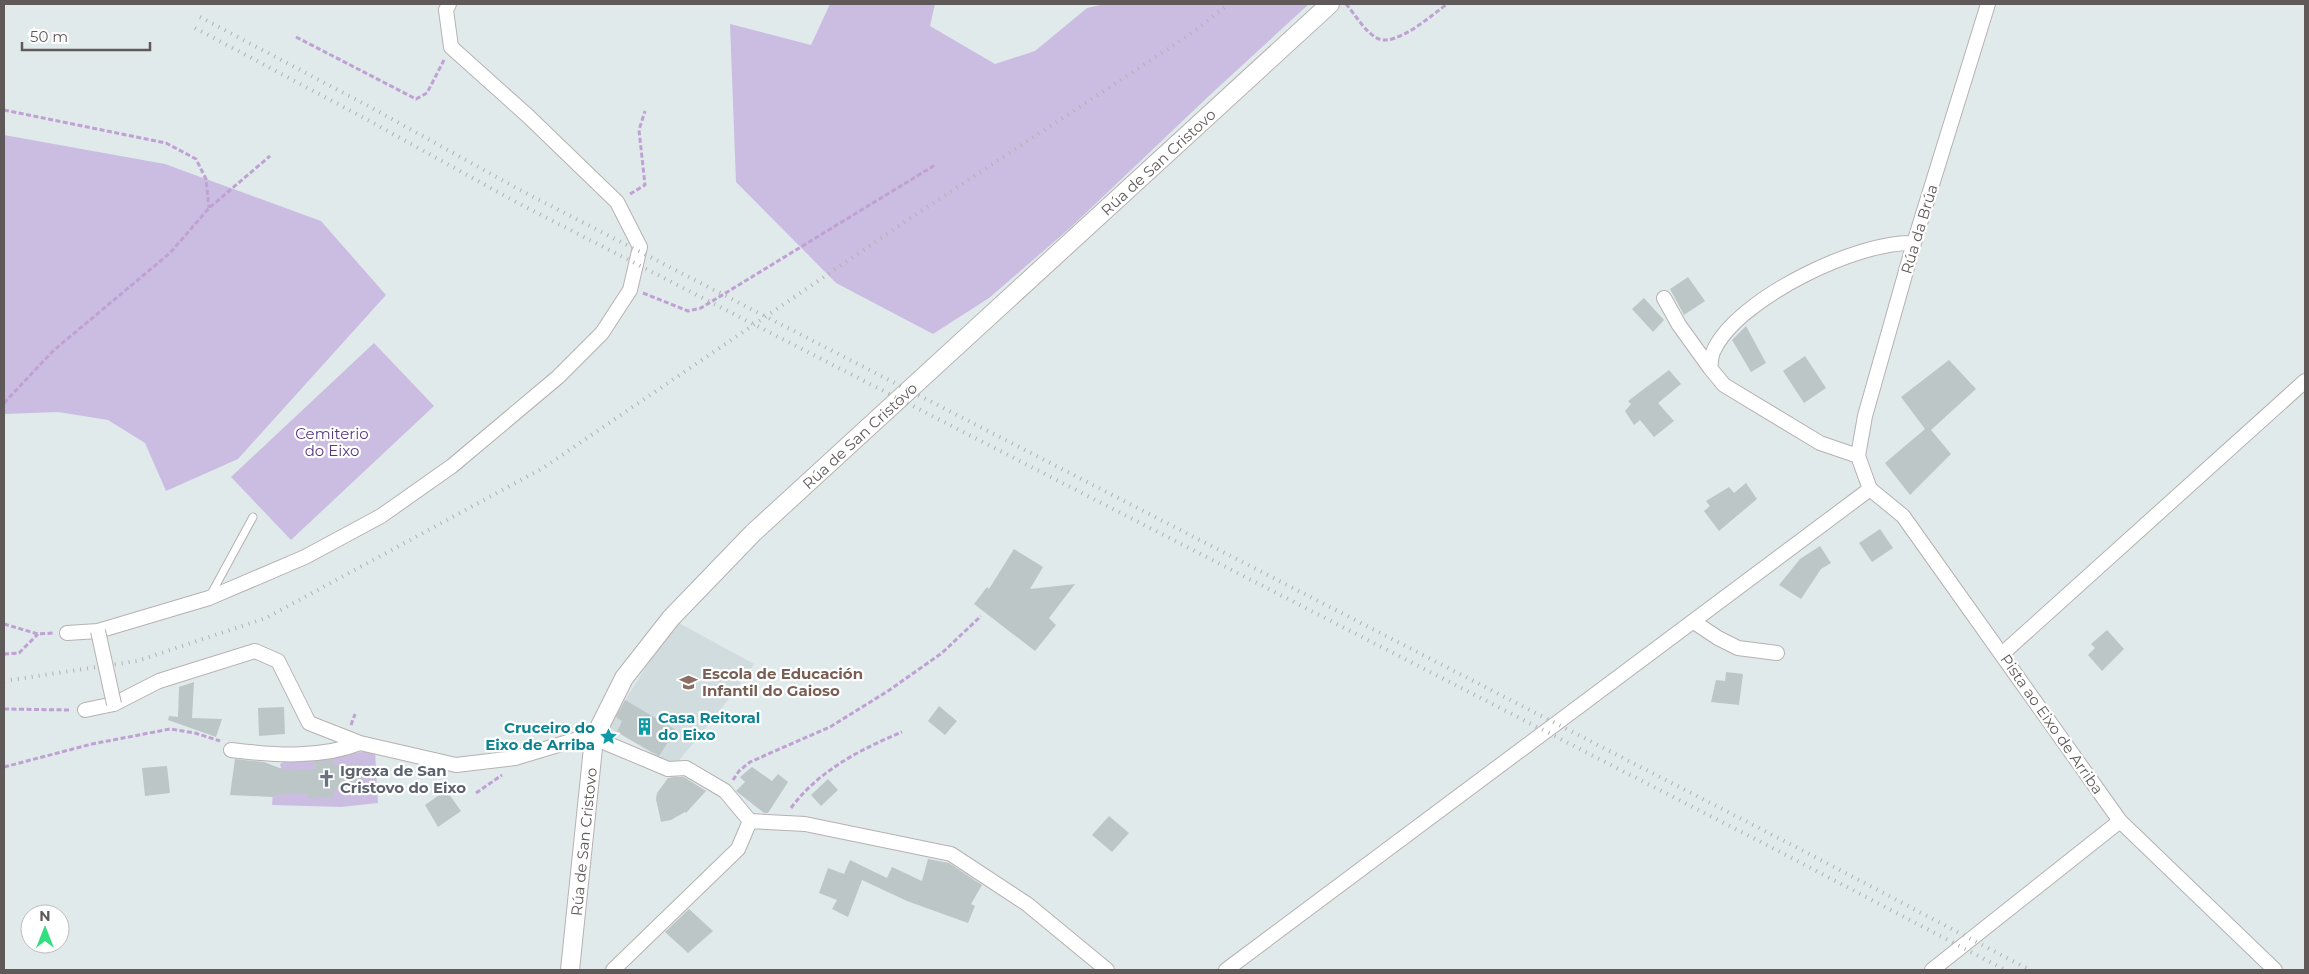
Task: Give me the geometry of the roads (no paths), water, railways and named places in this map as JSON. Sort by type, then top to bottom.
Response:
[{"type":"street","points":[[67,633],[98,631],[209,598],[305,557],[381,516],[452,466],[564,370],[602,334],[630,290],[640,247],[616,202],[528,116],[451,47],[446,10],[449,4]]},
{"type":"street","name":"Rúa de San Cristovo","points":[[570,970],[594,738],[630,670],[671,618],[753,533],[1330,4]]},
{"type":"street","name":"Rúa da Brúa","points":[[1858,456],[1865,416],[1914,243],[1988,4]]},
{"type":"street","points":[[1710,368],[1714,350],[1730,327],[1760,300],[1804,274],[1899,242],[1914,243]]},
{"type":"street","points":[[1226,970],[1870,489],[1858,456],[1820,443],[1724,385],[1688,338],[1664,298]]},
{"type":"street","points":[[2002,654],[2305,381]]},
{"type":"street","name":"Pista ao Eixo de Arriba","points":[[1870,489],[1903,516],[2120,821],[2275,970]]},
{"type":"street","points":[[1694,622],[1718,638],[1738,648],[1776,653]]},
{"type":"street","points":[[98,631],[114,704]]},
{"type":"street","points":[[85,710],[114,704],[159,681],[255,651],[278,661],[309,723],[360,742],[456,765],[514,758],[578,739],[594,738],[668,769],[686,768],[725,791],[750,821],[805,824],[951,854],[1027,904],[1107,970]]},
{"type":"street","points":[[233,750],[293,755],[344,749],[360,742]]},
{"type":"street","points":[[613,970],[738,849],[750,821]]},
{"type":"street","points":[[1932,970],[2120,821]]},
{"type":"lane","points":[[209,598],[253,517]]},
{"type":"railway","points":[[4,681],[137,661],[266,618],[543,468],[912,217],[1189,35],[1229,4]]},
{"type":"railway","points":[[200,17],[372,108],[520,190],[1794,846],[2030,970]]},
{"type":"railway","points":[[195,28],[366,119],[514,201],[1788,856],[2005,970]]},
{"type":"place","name":"Escola de Educación Infantil do Gaioso","points":[[688,682]]},
{"type":"place","name":"Casa Reitoral do Eixo","points":[[644,726]]},
{"type":"place","name":"Cruceiro do Eixo de Arriba","points":[[609,736]]},
{"type":"place","name":"Igrexa de San Cristovo do Eixo","points":[[326,779]]},
{"type":"park label","name":"Cemiterio do Eixo","points":[[332,442]]}]
